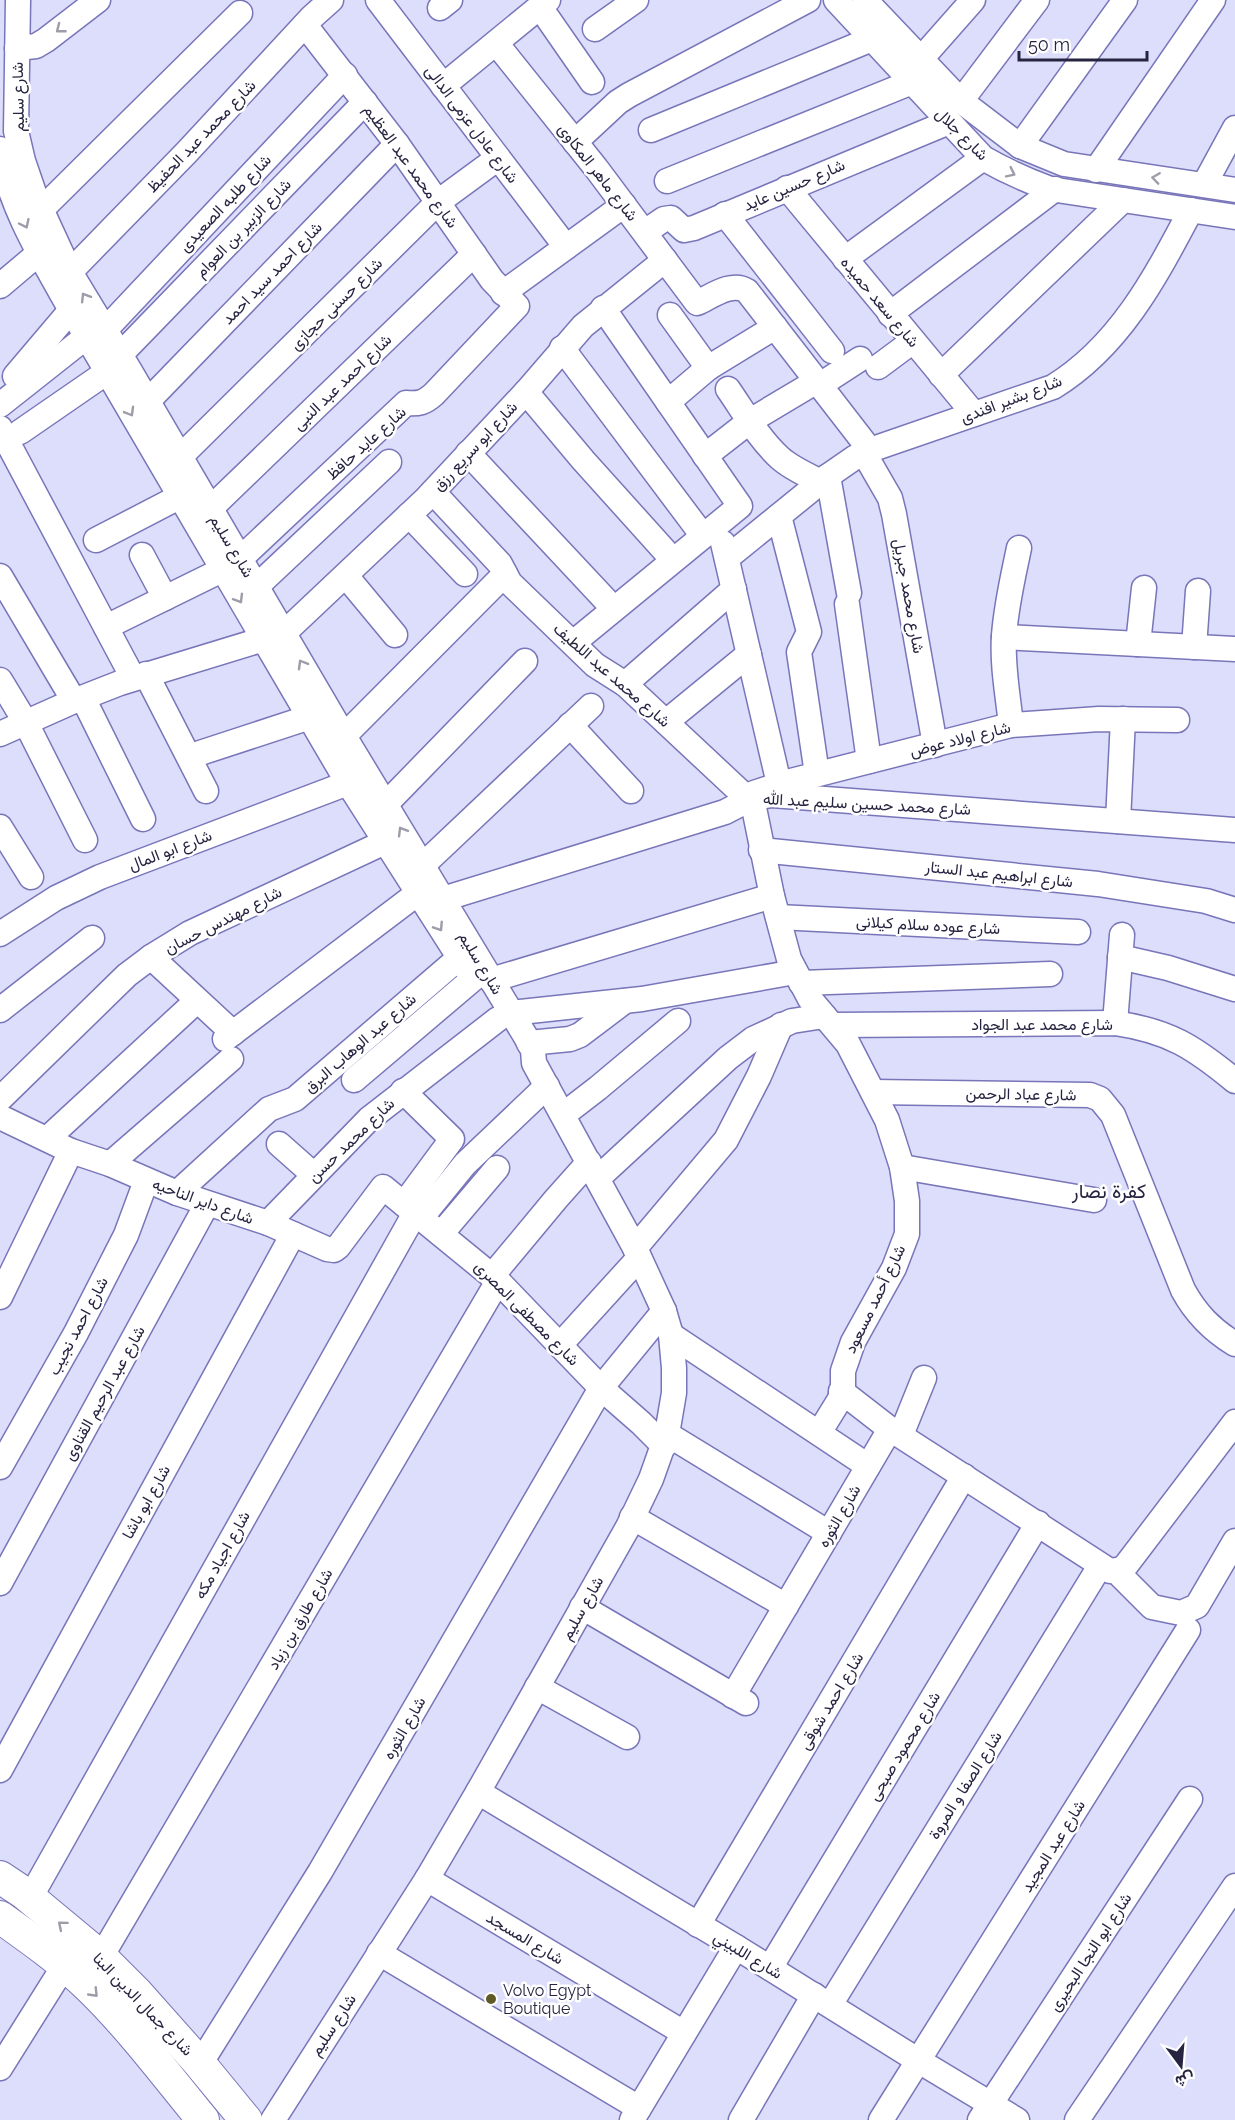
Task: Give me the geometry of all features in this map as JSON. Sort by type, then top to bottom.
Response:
[{"type":"main road","name":"شارع جمال الدين البنا","points":[[0,1877],[30,1898],[101,1958],[137,1993],[246,2120]]},
{"type":"main road","name":"شارع جمال الدين البنا","points":[[0,1917],[39,1944],[89,1987],[134,2034],[203,2120]]},
{"type":"street","name":"شارع سليم","points":[[18,0],[16,131],[23,161],[41,210],[96,333],[114,363],[179,497],[230,565],[274,636],[344,736],[443,899],[482,979],[505,1016],[523,1054],[532,1053],[547,1086],[637,1253],[664,1311],[671,1335],[674,1394],[665,1440],[632,1517],[427,1879],[273,2120]]},
{"type":"street","points":[[17,48],[36,46],[98,0]]},
{"type":"street","name":"شارع محمد عبد الحفيظ","points":[[70,272],[331,0]]},
{"type":"street","name":"شارع عادل عزمى الدالى","points":[[378,0],[566,247]]},
{"type":"street","points":[[595,29],[636,0]]},
{"type":"street","points":[[575,141],[618,102],[629,95],[808,0]]},
{"type":"street","name":"شارع جلال","points":[[836,0],[982,158],[1025,180],[1055,189],[1235,217]]},
{"type":"street","points":[[921,59],[973,0]]},
{"type":"street","points":[[961,101],[1037,0]]},
{"type":"street","points":[[1020,146],[1125,0]]},
{"type":"street","points":[[1096,170],[1214,0]]},
{"type":"street","points":[[443,86],[544,3],[592,82]]},
{"type":"street","points":[[41,210],[235,4]]},
{"type":"street","name":"شارع جلال","points":[[877,4],[921,59],[961,101],[1020,146],[1064,164],[1235,189]]},
{"type":"street","name":"شارع محمد عبد العظيم","points":[[305,25],[397,144],[474,254],[510,300]]},
{"type":"street","points":[[651,130],[872,39]]},
{"type":"street","name":"شارع ماهر المكاوى","points":[[496,43],[575,141],[697,303],[733,287],[741,287],[747,291]]},
{"type":"street","name":"شارع طلبه الصعيدى","points":[[0,405],[96,333],[345,75]]},
{"type":"street","points":[[667,181],[912,82]]},
{"type":"street","name":"شارع الزبير بن العوام","points":[[10,430],[114,363],[365,102]]},
{"type":"street","name":"شارع حسين عايد","points":[[645,232],[664,219],[671,218],[684,230],[694,228],[949,122]]},
{"type":"street","points":[[1204,185],[1235,128]]},
{"type":"street","name":"شارع احمد سيد احمد","points":[[148,401],[397,144]]},
{"type":"street","name":"شارع سليم","points":[[0,149],[4,186],[16,203],[39,253],[70,310],[96,333]]},
{"type":"street","name":"شارع حسنى حجازى","points":[[180,457],[438,202],[498,158]]},
{"type":"street","points":[[845,259],[982,158]]},
{"type":"street","name":"شارع سعد حميده","points":[[787,188],[974,414]]},
{"type":"street","points":[[890,314],[1055,189]]},
{"type":"street","points":[[940,375],[1124,200]]},
{"type":"street","name":"شارع عايد حافظ","points":[[106,627],[230,565],[406,403],[418,405],[426,402],[510,300],[566,247],[624,205]]},
{"type":"street","name":"شارع بشير افندى","points":[[727,558],[825,479],[867,451],[1053,387],[1071,375],[1107,342],[1134,310],[1158,272],[1191,210]]},
{"type":"street","points":[[725,214],[832,351]]},
{"type":"street","points":[[0,286],[39,253]]},
{"type":"street","name":"شارع احمد عبد النبى","points":[[210,509],[474,254]]},
{"type":"street","name":"شارع ابو سريع رزق","points":[[274,636],[346,576],[433,492],[526,392],[562,348],[603,308],[665,260]]},
{"type":"street","name":"شارع محمد جبريل","points":[[747,291],[867,451],[890,498],[935,745]]},
{"type":"street","points":[[573,643],[740,506],[603,308]]},
{"type":"street","points":[[15,376],[70,310]]},
{"type":"street","points":[[670,315],[708,368]]},
{"type":"street","points":[[668,402],[708,368],[775,327]]},
{"type":"street","points":[[705,456],[750,421],[818,383],[869,363],[913,341]]},
{"type":"street","points":[[562,348],[711,530],[727,558],[779,784]]},
{"type":"street","name":"شارع سليم","points":[[114,363],[148,401],[210,509],[230,565],[256,587],[274,636],[310,717],[348,783],[459,958],[482,979]]},
{"type":"street","points":[[728,389],[780,458],[800,471],[825,479],[848,598],[869,761]]},
{"type":"street","points":[[526,392],[583,460],[674,560]]},
{"type":"street","points":[[10,430],[106,627],[140,676],[206,791]]},
{"type":"street","points":[[468,453],[614,609]]},
{"type":"street","points":[[256,587],[389,462]]},
{"type":"street","name":"شارع محمد عبد اللطيف","points":[[433,492],[500,564],[510,583],[595,665],[625,684],[751,799]]},
{"type":"street","points":[[96,540],[179,497]]},
{"type":"street","points":[[409,515],[465,574]]},
{"type":"street","points":[[779,516],[809,632],[799,652],[817,774]]},
{"type":"street","points":[[1011,725],[1004,637],[1007,608],[1019,548]]},
{"type":"street","points":[[142,555],[165,598]]},
{"type":"street","points":[[344,736],[505,574]]},
{"type":"street","points":[[0,576],[78,699],[143,819]]},
{"type":"street","points":[[346,576],[395,635]]},
{"type":"street","points":[[1138,644],[1144,588]]},
{"type":"street","points":[[625,684],[734,590]]},
{"type":"street","points":[[1194,647],[1198,591]]},
{"type":"street","points":[[0,734],[78,699],[140,676],[274,636]]},
{"type":"street","points":[[1004,637],[1235,649]]},
{"type":"street","points":[[666,722],[749,654]]},
{"type":"street","points":[[386,804],[525,661]]},
{"type":"street","points":[[0,680],[26,723],[86,840]]},
{"type":"street","points":[[423,865],[591,706]]},
{"type":"street","points":[[200,753],[310,717]]},
{"type":"street","points":[[1118,821],[1123,719]]},
{"type":"street","name":"شارع اولاد عوض","points":[[751,799],[761,789],[1011,725],[1123,719],[1177,720]]},
{"type":"street","points":[[570,726],[631,791]]},
{"type":"street","name":"شارع ابو المال","points":[[0,934],[56,898],[100,877],[348,783]]},
{"type":"street","name":"شارع محمد حسين سليم عبد الله","points":[[443,899],[725,812],[751,799],[772,795],[1235,830]]},
{"type":"street","name":"شارع أحمد مسعود","points":[[751,799],[761,850],[789,959],[810,999],[848,1044],[887,1120],[902,1167],[907,1201],[907,1234],[894,1268],[846,1358],[840,1399],[819,1433]]},
{"type":"street","points":[[0,827],[31,877]]},
{"type":"street","name":"شارع مهندس حسان","points":[[0,1099],[127,975],[150,957],[190,933],[385,842]]},
{"type":"street","name":"شارع ابراهيم عبد الستار","points":[[761,850],[1098,884],[1206,901],[1235,910]]},
{"type":"street","points":[[110,1164],[230,1043],[418,893]]},
{"type":"street","name":"شارع عوده سلام كيلانى","points":[[482,979],[775,906],[1078,932]]},
{"type":"street","points":[[0,1010],[93,938]]},
{"type":"street","points":[[1115,1023],[1121,946],[1168,968],[1235,989]]},
{"type":"street","points":[[150,957],[230,1043]]},
{"type":"street","name":"شارع عبد الوهاب البرق","points":[[177,1193],[269,1109],[276,1104],[295,1099],[459,958]]},
{"type":"street","points":[[505,1016],[798,978],[1050,974]]},
{"type":"street","points":[[354,1080],[482,979]]},
{"type":"street","points":[[532,1053],[580,1035],[625,1000]]},
{"type":"street","points":[[47,1139],[189,1008]]},
{"type":"street","name":"شارع محمد حسن","points":[[267,1223],[369,1119],[505,1016]]},
{"type":"street","points":[[562,1114],[598,1088],[678,1021]]},
{"type":"street","name":"شارع محمد عبد الجواد","points":[[593,1170],[728,1058],[753,1039],[781,1025],[828,1021],[1115,1023],[1142,1027],[1168,1035],[1193,1048],[1235,1082]]},
{"type":"street","points":[[560,1345],[637,1253],[726,1140],[759,1076],[781,1025]]},
{"type":"street","points":[[413,1211],[547,1086]]},
{"type":"street","points":[[403,1091],[452,1139],[413,1211]]},
{"type":"street","name":"شارع عباد الرحمن","points":[[873,1092],[1090,1095],[1100,1100],[1113,1115],[1187,1298],[1204,1321],[1235,1344]]},
{"type":"street","name":"شارع داير الناحيه","points":[[0,1117],[71,1151],[110,1164],[146,1181],[267,1223],[334,1250],[383,1187]]},
{"type":"street","points":[[279,1144],[314,1175]]},
{"type":"street","points":[[0,1297],[71,1151]]},
{"type":"street","points":[[902,1167],[1094,1200]]},
{"type":"street","points":[[441,1234],[497,1168]]},
{"type":"street","name":"شارع طارق بن زياد","points":[[101,1958],[495,1278],[555,1199],[593,1170]]},
{"type":"street","name":"شارع احمد نجيب","points":[[0,1467],[76,1333],[126,1235],[146,1181]]},
{"type":"street","name":"شارع مصطفى المصرى","points":[[383,1187],[495,1278],[602,1388],[641,1423],[665,1440],[828,1533]]},
{"type":"street","name":"شارع عبد الرحيم القناوى","points":[[0,1583],[207,1203]]},
{"type":"street","name":"شارع اجياد مكه","points":[[30,1898],[413,1211]]},
{"type":"street","name":"شارع ابو باشا","points":[[0,1770],[293,1234]]},
{"type":"street","name":"شارع الثوره","points":[[200,2064],[320,1872],[602,1388],[664,1311]]},
{"type":"street","points":[[671,1335],[868,1466]]},
{"type":"street","name":"شارع الثوره","points":[[582,1607],[740,1700],[786,1606],[868,1466],[895,1432],[924,1378]]},
{"type":"street","points":[[842,1392],[895,1432],[1108,1569],[1152,1607],[1181,1613],[1197,1606],[1235,1541]]},
{"type":"street","name":"شارع الصفا و المروة","points":[[741,2120],[1108,1569],[1127,1564],[1235,1422]]},
{"type":"street","name":"شارع احمد شوقى","points":[[698,1925],[964,1476]]},
{"type":"street","points":[[632,1517],[786,1606]]},
{"type":"street","name":"شارع محمود صبحى","points":[[770,1968],[1038,1523]]},
{"type":"street","name":"شارع عبد المجيد","points":[[881,2120],[1188,1630]]},
{"type":"street","points":[[537,1687],[627,1737]]},
{"type":"street","name":"شارع اللبيني","points":[[478,1792],[736,1947],[919,2061],[985,2112],[1017,2120]]},
{"type":"street","name":"شارع ابو النجا البحيرى","points":[[985,2112],[1190,1799]]},
{"type":"street","name":"شارع المسجد","points":[[427,1879],[684,2033]]},
{"type":"street","points":[[1077,2120],[1235,1886]]},
{"type":"street","points":[[379,1953],[635,2114],[736,1947]]},
{"type":"street","points":[[0,2068],[64,1965]]},
{"type":"place","name":"Volvo Egypt Boutique","points":[[491,1999]]},
{"type":"district","name":"كفرة نصار","points":[[1109,1191]]}]
